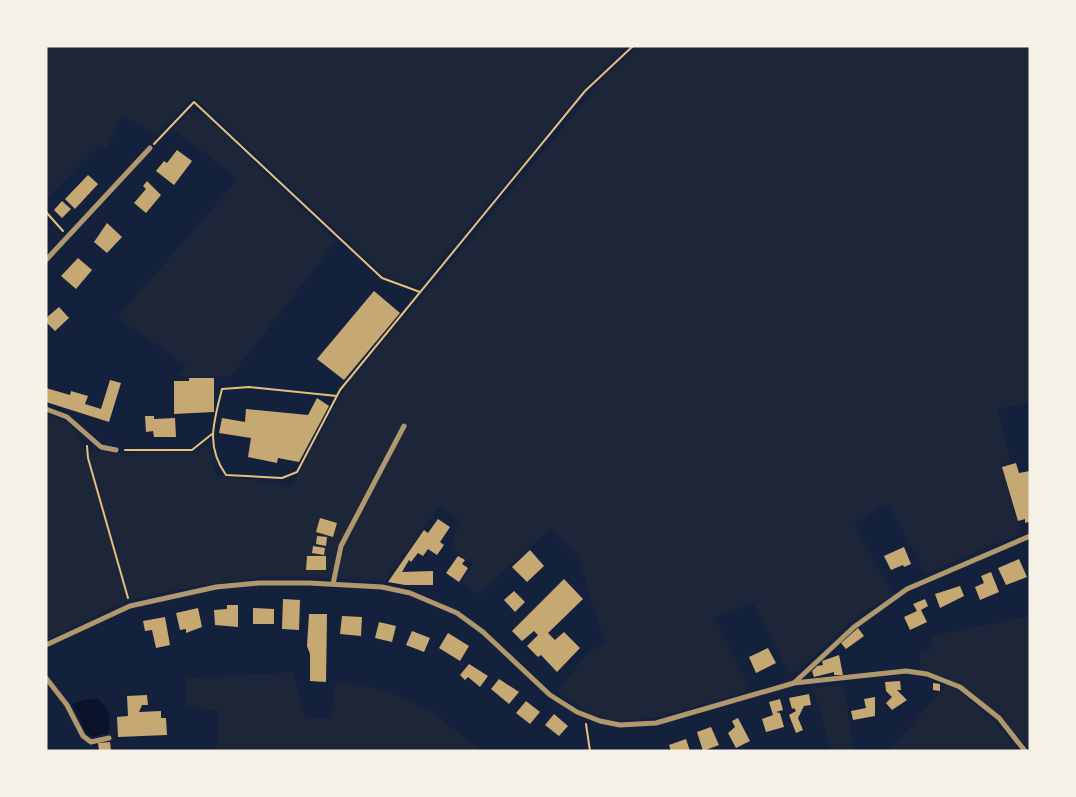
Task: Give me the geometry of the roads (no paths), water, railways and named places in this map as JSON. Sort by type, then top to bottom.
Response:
[{"type":"street","points":[[46,260],[150,148]]},
{"type":"street","points":[[46,409],[67,417],[101,448],[116,450]]},
{"type":"street","points":[[334,584],[336,560],[341,546],[404,426]]},
{"type":"street","points":[[794,683],[854,627],[907,588],[1030,536]]},
{"type":"street","points":[[46,645],[130,606],[237,585],[334,584],[382,587],[410,593],[450,610],[483,632],[550,695],[586,716],[620,725],[656,723],[794,683],[906,671],[928,674],[954,684],[999,718],[1024,751]]},
{"type":"street","points":[[46,678],[67,704],[83,736],[91,742],[109,738]]}]
